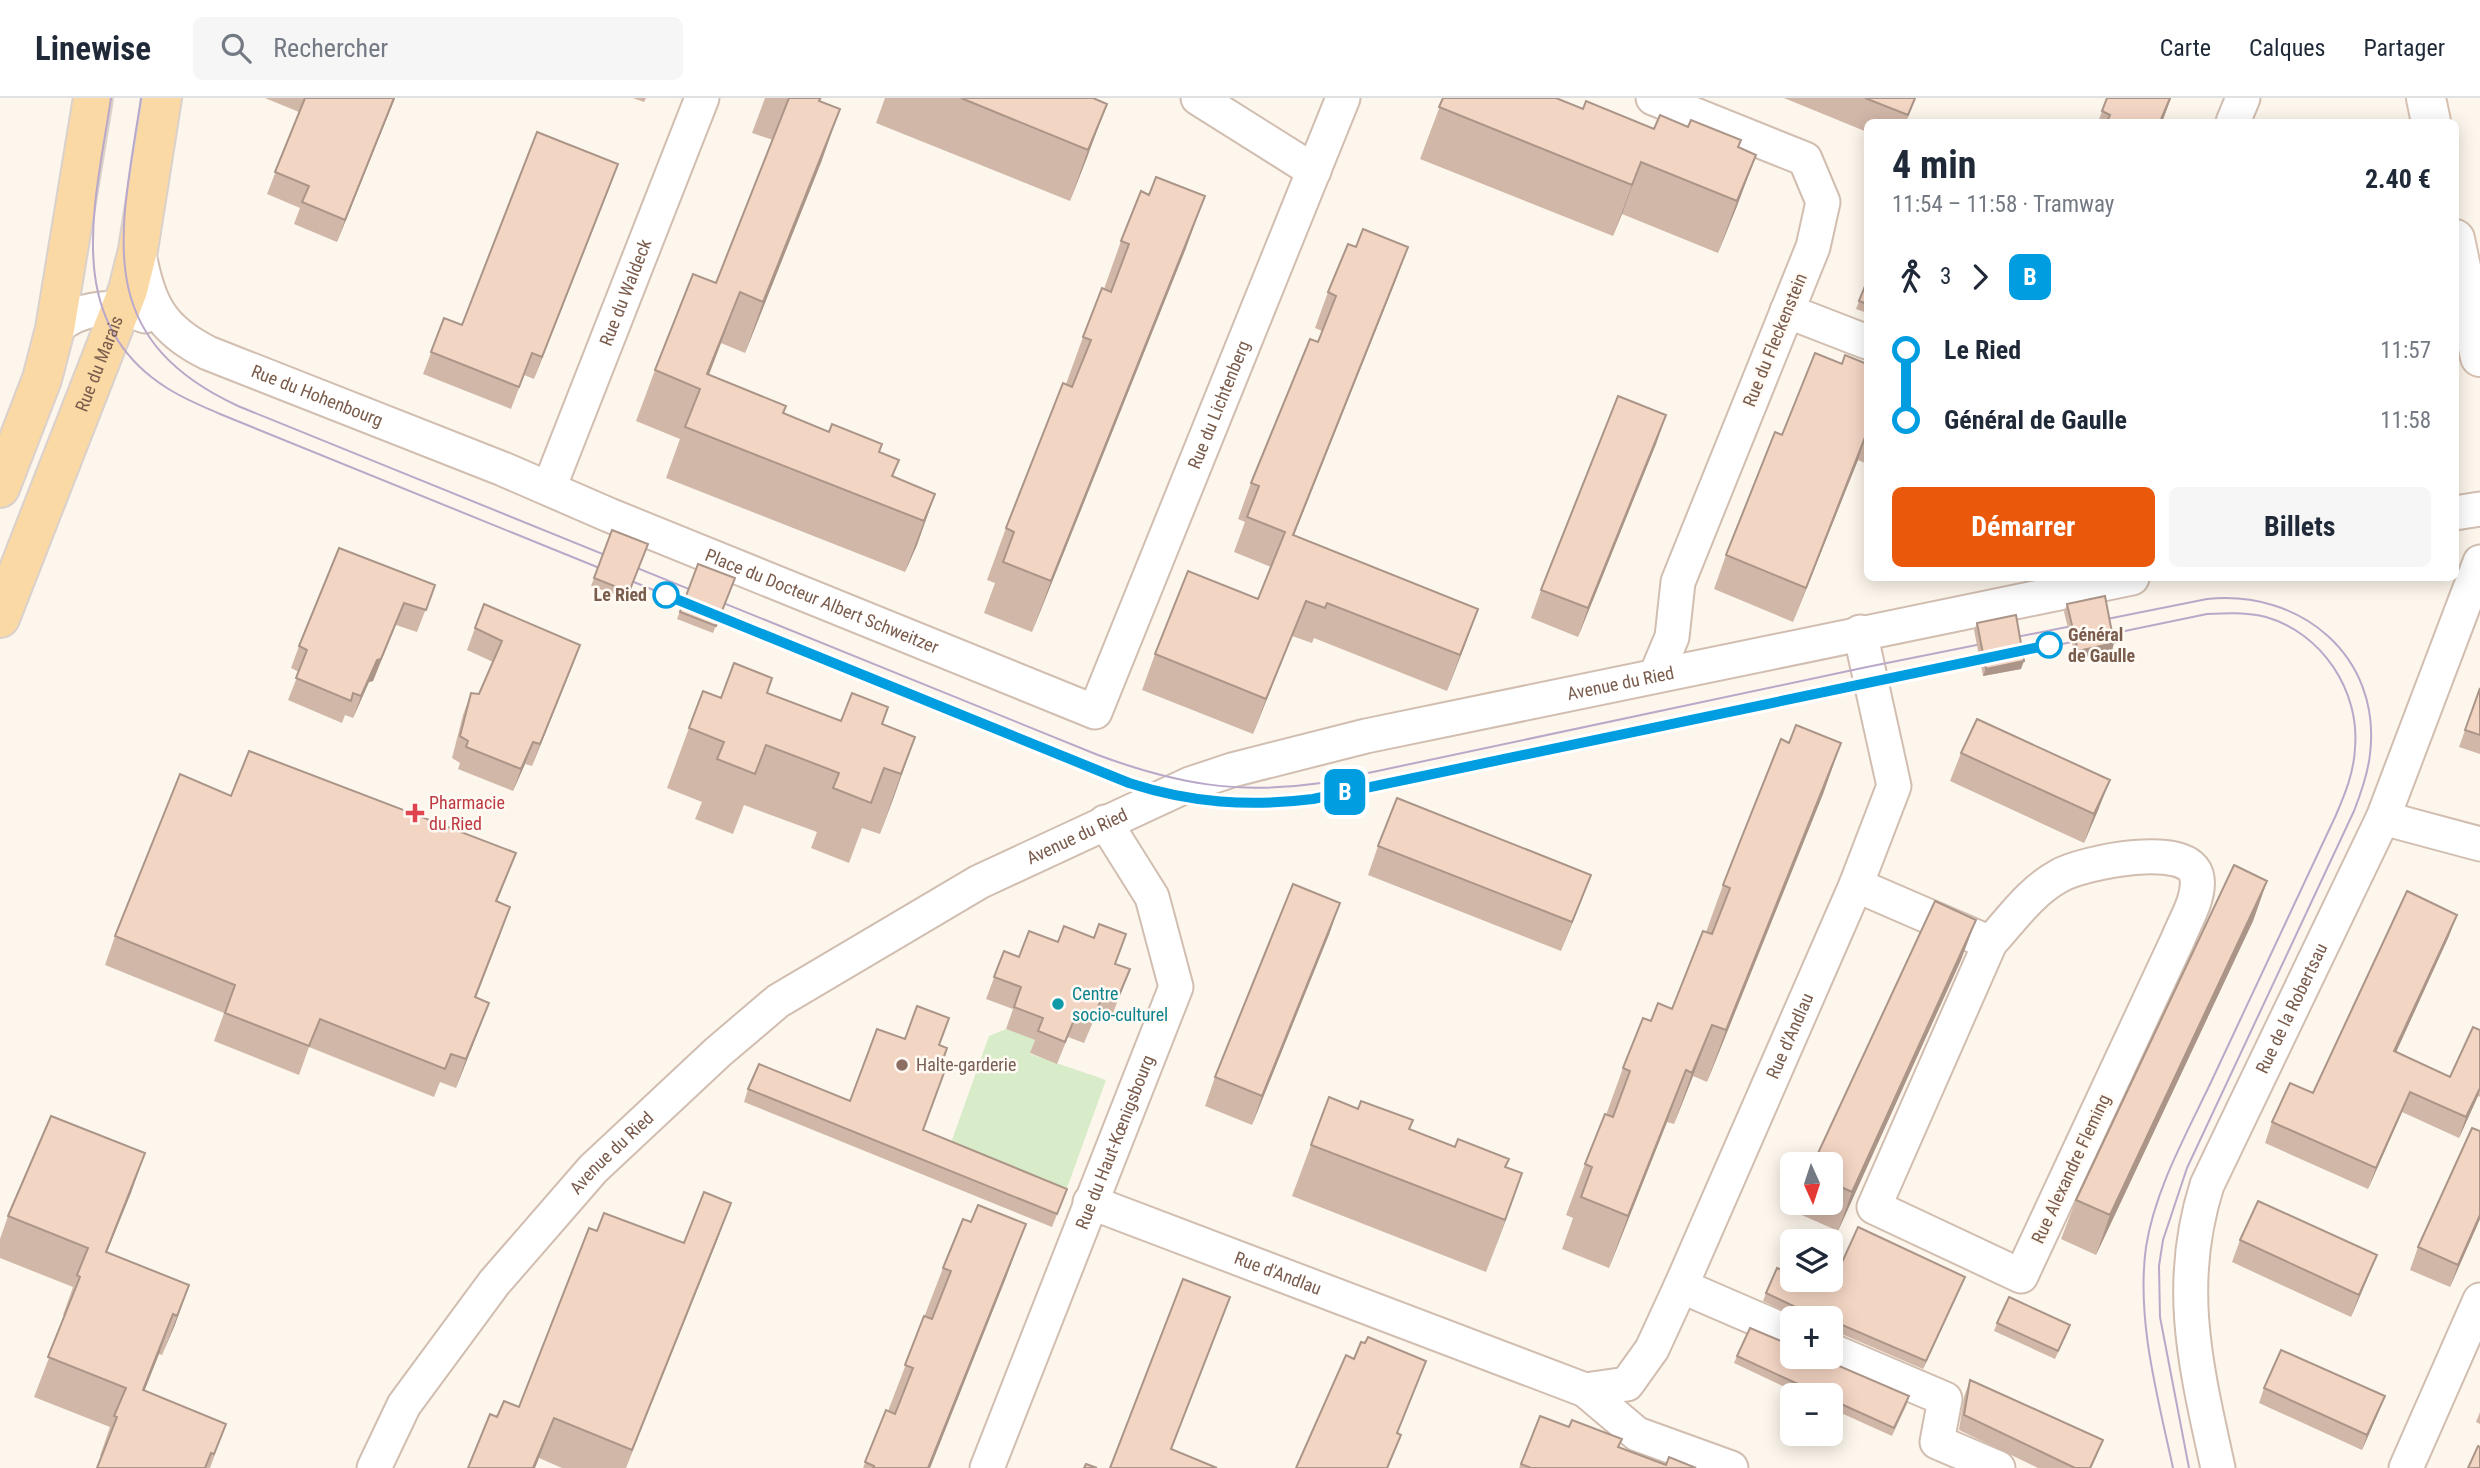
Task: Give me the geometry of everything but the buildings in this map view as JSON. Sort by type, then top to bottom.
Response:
[{"type":"main road","points":[[0,488],[42,379],[55,329],[93,98]]},
{"type":"main road","name":"Rue du Marais","points":[[0,618],[122,309],[138,250],[162,98]]},
{"type":"street","name":"Rue du Waldeck","points":[[550,488],[702,98]]},
{"type":"street","points":[[1198,98],[1314,171]]},
{"type":"street","name":"Rue du Lichtenberg","points":[[1095,712],[1343,98]]},
{"type":"street","name":"Rue du Fleckenstein","points":[[1653,98],[1805,159],[1823,202],[1813,247],[1678,582],[1672,637],[1656,675]]},
{"type":"street","points":[[2234,119],[2243,98]]},
{"type":"street","points":[[2426,98],[2430,119]]},
{"type":"street","name":"Rue du Hohenbourg","points":[[138,250],[150,296],[159,316],[171,331],[208,353],[550,488]]},
{"type":"street","points":[[2459,258],[2480,357]]},
{"type":"street","points":[[55,329],[65,320],[87,311],[122,309],[153,319],[171,331]]},
{"type":"street","points":[[1787,311],[1864,341]]},
{"type":"street","name":"Place du Docteur Albert Schweitzer","points":[[550,488],[609,515],[1095,712]]},
{"type":"street","points":[[2459,512],[2480,509]]},
{"type":"street","name":"Rue de la Robertsau","points":[[2218,1468],[2194,1346],[2189,1299],[2191,1246],[2199,1208],[2207,1185],[2383,818],[2480,562]]},
{"type":"street","name":"Avenue du Ried","points":[[374,1468],[404,1405],[530,1239],[593,1169],[718,1052],[778,1001],[870,944],[979,882],[1190,784],[1233,770],[1366,736],[2117,581]]},
{"type":"street","name":"Rue d'Andlau","points":[[1584,1390],[1627,1384],[1652,1349],[1856,885],[1894,786],[1860,632]]},
{"type":"street","points":[[2383,818],[2480,844]]},
{"type":"street","name":"Rue du Haut-Kœnigsbourg","points":[[987,1468],[1177,987],[1152,897],[1105,822]]},
{"type":"street","name":"Rue Alexandre Fleming","points":[[2161,856],[2188,863],[2197,877],[2196,895],[2178,939],[2021,1276],[1874,1208],[1990,943],[2034,895],[2069,871],[2161,856]]},
{"type":"street","points":[[1856,885],[1990,943]]},
{"type":"street","name":"Rue d'Andlau","points":[[1090,1202],[1584,1390],[1637,1434],[1731,1468]]},
{"type":"street","points":[[1681,1286],[1780,1329]]},
{"type":"street","points":[[2406,1468],[2480,1300]]},
{"type":"street","points":[[1843,1356],[1945,1399],[1937,1442],[1998,1468]]},
{"type":"green space","points":[[1006,1029],[1035,1040],[1030,1054],[1106,1080],[1062,1202],[947,1154],[989,1036]]},
{"type":"tram line","points":[[111,98],[94,217],[93,257],[98,294],[111,329],[133,361],[167,388],[220,414],[1097,770],[1151,789],[1229,803],[1313,799],[2207,614],[2229,613],[2266,617],[2304,636],[2320,650],[2344,686],[2355,727],[2353,766],[2336,815],[2173,1162],[2150,1225],[2144,1275],[2146,1331],[2173,1468]]},
{"type":"tram line","points":[[141,98],[127,193],[124,236],[126,276],[137,314],[157,348],[190,378],[238,406],[1098,755],[1181,780],[1262,788],[1321,783],[1867,667],[2207,599],[2241,599],[2273,605],[2303,618],[2328,636],[2348,659],[2363,687],[2370,719],[2370,754],[2354,811],[2187,1168],[2163,1240],[2159,1266],[2160,1317],[2189,1468]]},
{"type":"tram line","name":"B","points":[[666,595],[1129,783],[1198,801],[1224,804],[1253,805],[1313,799],[2049,645]]},
{"type":"place","name":"Le Ried","points":[[666,595]]},
{"type":"place","name":"Général de Gaulle","points":[[2049,645]]},
{"type":"place","name":"Pharmacie du Ried","points":[[415,813]]},
{"type":"place","name":"Centre socio-culturel","points":[[1058,1004]]},
{"type":"place","name":"Halte-garderie","points":[[902,1065]]}]
